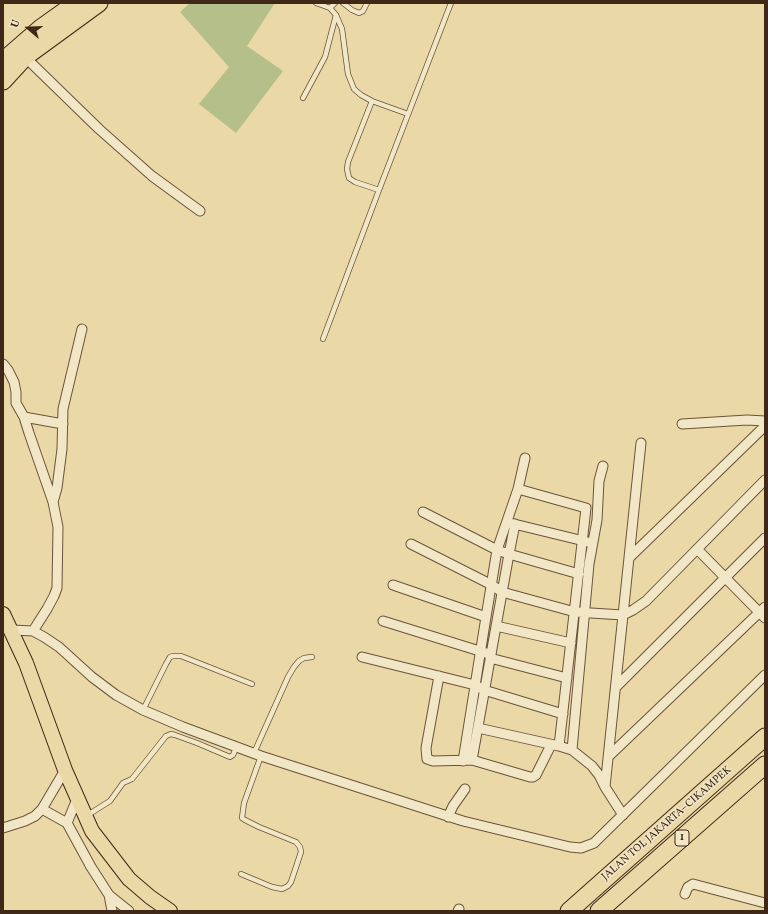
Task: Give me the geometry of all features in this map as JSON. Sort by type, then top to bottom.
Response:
[{"type":"highway","points":[[3,61],[41,28],[76,3]]},
{"type":"highway","points":[[3,81],[25,57],[99,3]]},
{"type":"highway","name":"JALAN TOL JAKARTA–CIKAMPEK","points":[[569,911],[765,737]]},
{"type":"highway","name":"JALAN TOL JAKARTA–CIKAMPEK","points":[[599,911],[765,765]]},
{"type":"main road","points":[[3,614],[12,630],[26,663],[85,817],[99,841],[129,879],[150,897],[170,911]]},
{"type":"street","points":[[25,57],[99,129],[152,176],[200,211]]},
{"type":"street","points":[[53,502],[58,477],[63,409],[82,329]]},
{"type":"street","points":[[3,364],[14,382],[16,403],[24,417],[53,502],[58,527],[57,588],[47,609],[33,631]]},
{"type":"street","points":[[24,417],[63,424]]},
{"type":"street","points":[[682,424],[747,420],[765,421]]},
{"type":"street","points":[[629,558],[765,426]]},
{"type":"street","points":[[605,787],[640,443]]},
{"type":"street","points":[[468,760],[478,728],[509,554],[511,523],[525,458]]},
{"type":"street","points":[[572,750],[589,564],[597,520],[599,481],[603,466]]},
{"type":"street","points":[[411,544],[492,585],[502,592],[575,612],[623,615],[646,601],[765,480]]},
{"type":"street","points":[[439,676],[426,748],[427,759],[433,761],[468,760],[530,777],[536,775],[556,745],[563,714],[586,508],[518,489]]},
{"type":"street","points":[[423,512],[498,550],[579,574]]},
{"type":"street","points":[[511,523],[593,543]]},
{"type":"street","points":[[468,760],[475,685],[498,550],[511,523]]},
{"type":"street","points":[[616,687],[765,538]]},
{"type":"street","points":[[608,757],[763,612],[697,549]]},
{"type":"street","points":[[393,585],[486,617]]},
{"type":"street","points":[[383,621],[491,656],[567,678]]},
{"type":"street","points":[[496,626],[571,643]]},
{"type":"street","points":[[12,630],[33,631],[44,637],[59,647],[92,677],[116,695],[143,710],[183,727],[258,754],[448,817],[570,847],[581,848],[594,843],[765,675]]},
{"type":"street","points":[[362,657],[475,685],[484,690],[563,714]]},
{"type":"street","points":[[565,696],[577,698]]},
{"type":"street","points":[[478,728],[556,745],[572,750],[592,766],[599,774],[605,787],[623,815]]},
{"type":"street","points":[[3,828],[35,816],[42,809],[66,770]]},
{"type":"street","points":[[448,817],[453,806],[465,789]]},
{"type":"street","points":[[67,823],[77,799]]},
{"type":"street","points":[[42,809],[67,823],[88,862],[109,895],[129,911]]},
{"type":"street","points":[[685,894],[688,887],[693,884],[765,903]]},
{"type":"street","points":[[109,895],[112,911]]},
{"type":"lane","points":[[316,3],[330,8],[336,15],[342,29],[350,82],[354,89],[372,101],[408,114]]},
{"type":"lane","points":[[330,8],[335,3]]},
{"type":"lane","points":[[343,3],[359,13],[363,11],[367,3]]},
{"type":"lane","points":[[323,339],[451,3]]},
{"type":"lane","points":[[303,98],[325,57],[336,15]]},
{"type":"lane","points":[[372,101],[348,162],[347,169],[349,178],[355,182],[379,190]]},
{"type":"lane","points":[[143,710],[166,664],[172,656],[181,656],[252,684]]},
{"type":"lane","points":[[241,874],[272,887],[282,889],[288,886],[291,882],[301,852],[300,847],[296,842],[259,827],[242,818],[244,803],[258,754],[288,677],[299,661],[304,658],[312,657]]},
{"type":"lane","points":[[85,817],[110,801],[122,783],[132,780],[166,736],[170,734],[198,743],[230,757],[237,746]]},
{"type":"green space","points":[[190,3],[275,3],[247,46],[283,71],[236,133],[199,104],[229,67],[180,12]]}]
